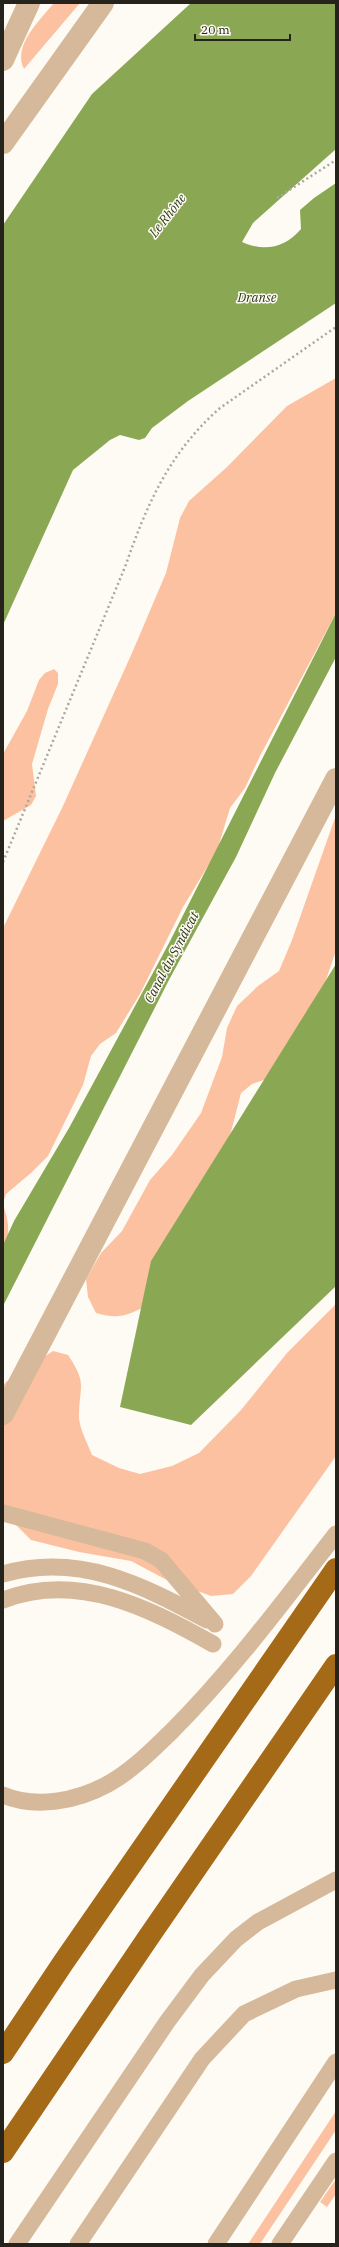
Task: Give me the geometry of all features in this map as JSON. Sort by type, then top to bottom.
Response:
[{"type":"highway","points":[[3,2053],[72,1950],[336,1569]]},
{"type":"highway","points":[[3,2152],[148,1938],[336,1666]]},
{"type":"street","points":[[3,60],[29,3]]},
{"type":"street","points":[[3,143],[103,3]]},
{"type":"street","points":[[3,1414],[336,779]]},
{"type":"lane","points":[[3,1513],[145,1551],[161,1560],[220,1627],[154,1592],[88,1569],[49,1566],[3,1574]]},
{"type":"lane","points":[[3,1795],[30,1802],[61,1801],[94,1791],[119,1778],[154,1748],[229,1670],[336,1534]]},
{"type":"lane","points":[[3,1600],[16,1595],[43,1589],[79,1590],[100,1594],[152,1611],[213,1644]]},
{"type":"lane","points":[[17,2244],[167,2022],[202,1975],[236,1939],[258,1922],[336,1880]]},
{"type":"lane","points":[[78,2244],[202,2059],[244,2014],[296,1989],[336,1980]]},
{"type":"lane","points":[[216,2244],[336,2062]]},
{"type":"lane","points":[[280,2244],[336,2161]]},
{"type":"path","points":[[277,198],[336,160]]},
{"type":"path","points":[[3,862],[125,567],[138,529],[176,454],[204,422],[220,408],[336,327]]},
{"type":"shaded area","points":[[54,3],[80,3],[24,69],[21,60],[25,42],[35,25]]},
{"type":"shaded area","points":[[336,378],[336,613],[260,756],[245,788],[230,808],[217,851],[183,907],[140,994],[116,1033],[100,1044],[91,1056],[83,1085],[48,1156],[31,1173],[6,1194],[3,1203],[3,928],[63,806],[132,653],[166,573],[180,518],[189,501],[227,467],[287,406]]},
{"type":"shaded area","points":[[54,669],[58,673],[58,684],[48,709],[32,764],[36,796],[31,805],[3,821],[3,754],[27,711],[39,680],[45,673]]},
{"type":"shaded area","points":[[336,815],[336,951],[305,1040],[285,1073],[252,1084],[241,1093],[231,1132],[149,1305],[118,1316],[96,1313],[88,1297],[86,1279],[101,1253],[122,1231],[150,1180],[172,1155],[201,1113],[222,1057],[227,1028],[237,1006],[258,986],[279,971],[292,940]]},
{"type":"shaded area","points":[[3,1205],[7,1217],[8,1234],[3,1251]]},
{"type":"shaded area","points":[[336,1304],[336,1456],[251,1576],[233,1594],[211,1596],[165,1579],[131,1561],[79,1552],[31,1540],[3,1512],[3,1386],[6,1382],[53,1351],[68,1355],[78,1373],[81,1385],[79,1421],[92,1455],[119,1468],[140,1474],[172,1466],[199,1453],[241,1410],[287,1353]]},
{"type":"shaded area","points":[[336,2111],[336,2130],[260,2244],[248,2244]]},
{"type":"shaded area","points":[[336,2179],[336,2194],[327,2207],[320,2202]]},
{"type":"water","points":[[191,3],[336,3],[336,149],[253,223],[242,242],[258,247],[266,247],[281,244],[288,240],[301,229],[300,210],[314,198],[336,183],[336,303],[188,401],[152,428],[145,438],[139,440],[120,435],[110,440],[73,470],[3,625],[3,225],[92,94]]},
{"type":"water","name":"Canal du Syndicat","points":[[336,613],[336,657],[275,773],[236,857],[170,978],[3,1306],[3,1245],[14,1221],[69,1128],[168,945]]},
{"type":"water","points":[[336,964],[336,1286],[191,1425],[120,1407],[151,1261]]},
{"type":"water label","name":"Le Rhône","points":[[167,215]]},
{"type":"water label","name":"Dranse","points":[[257,297]]}]
